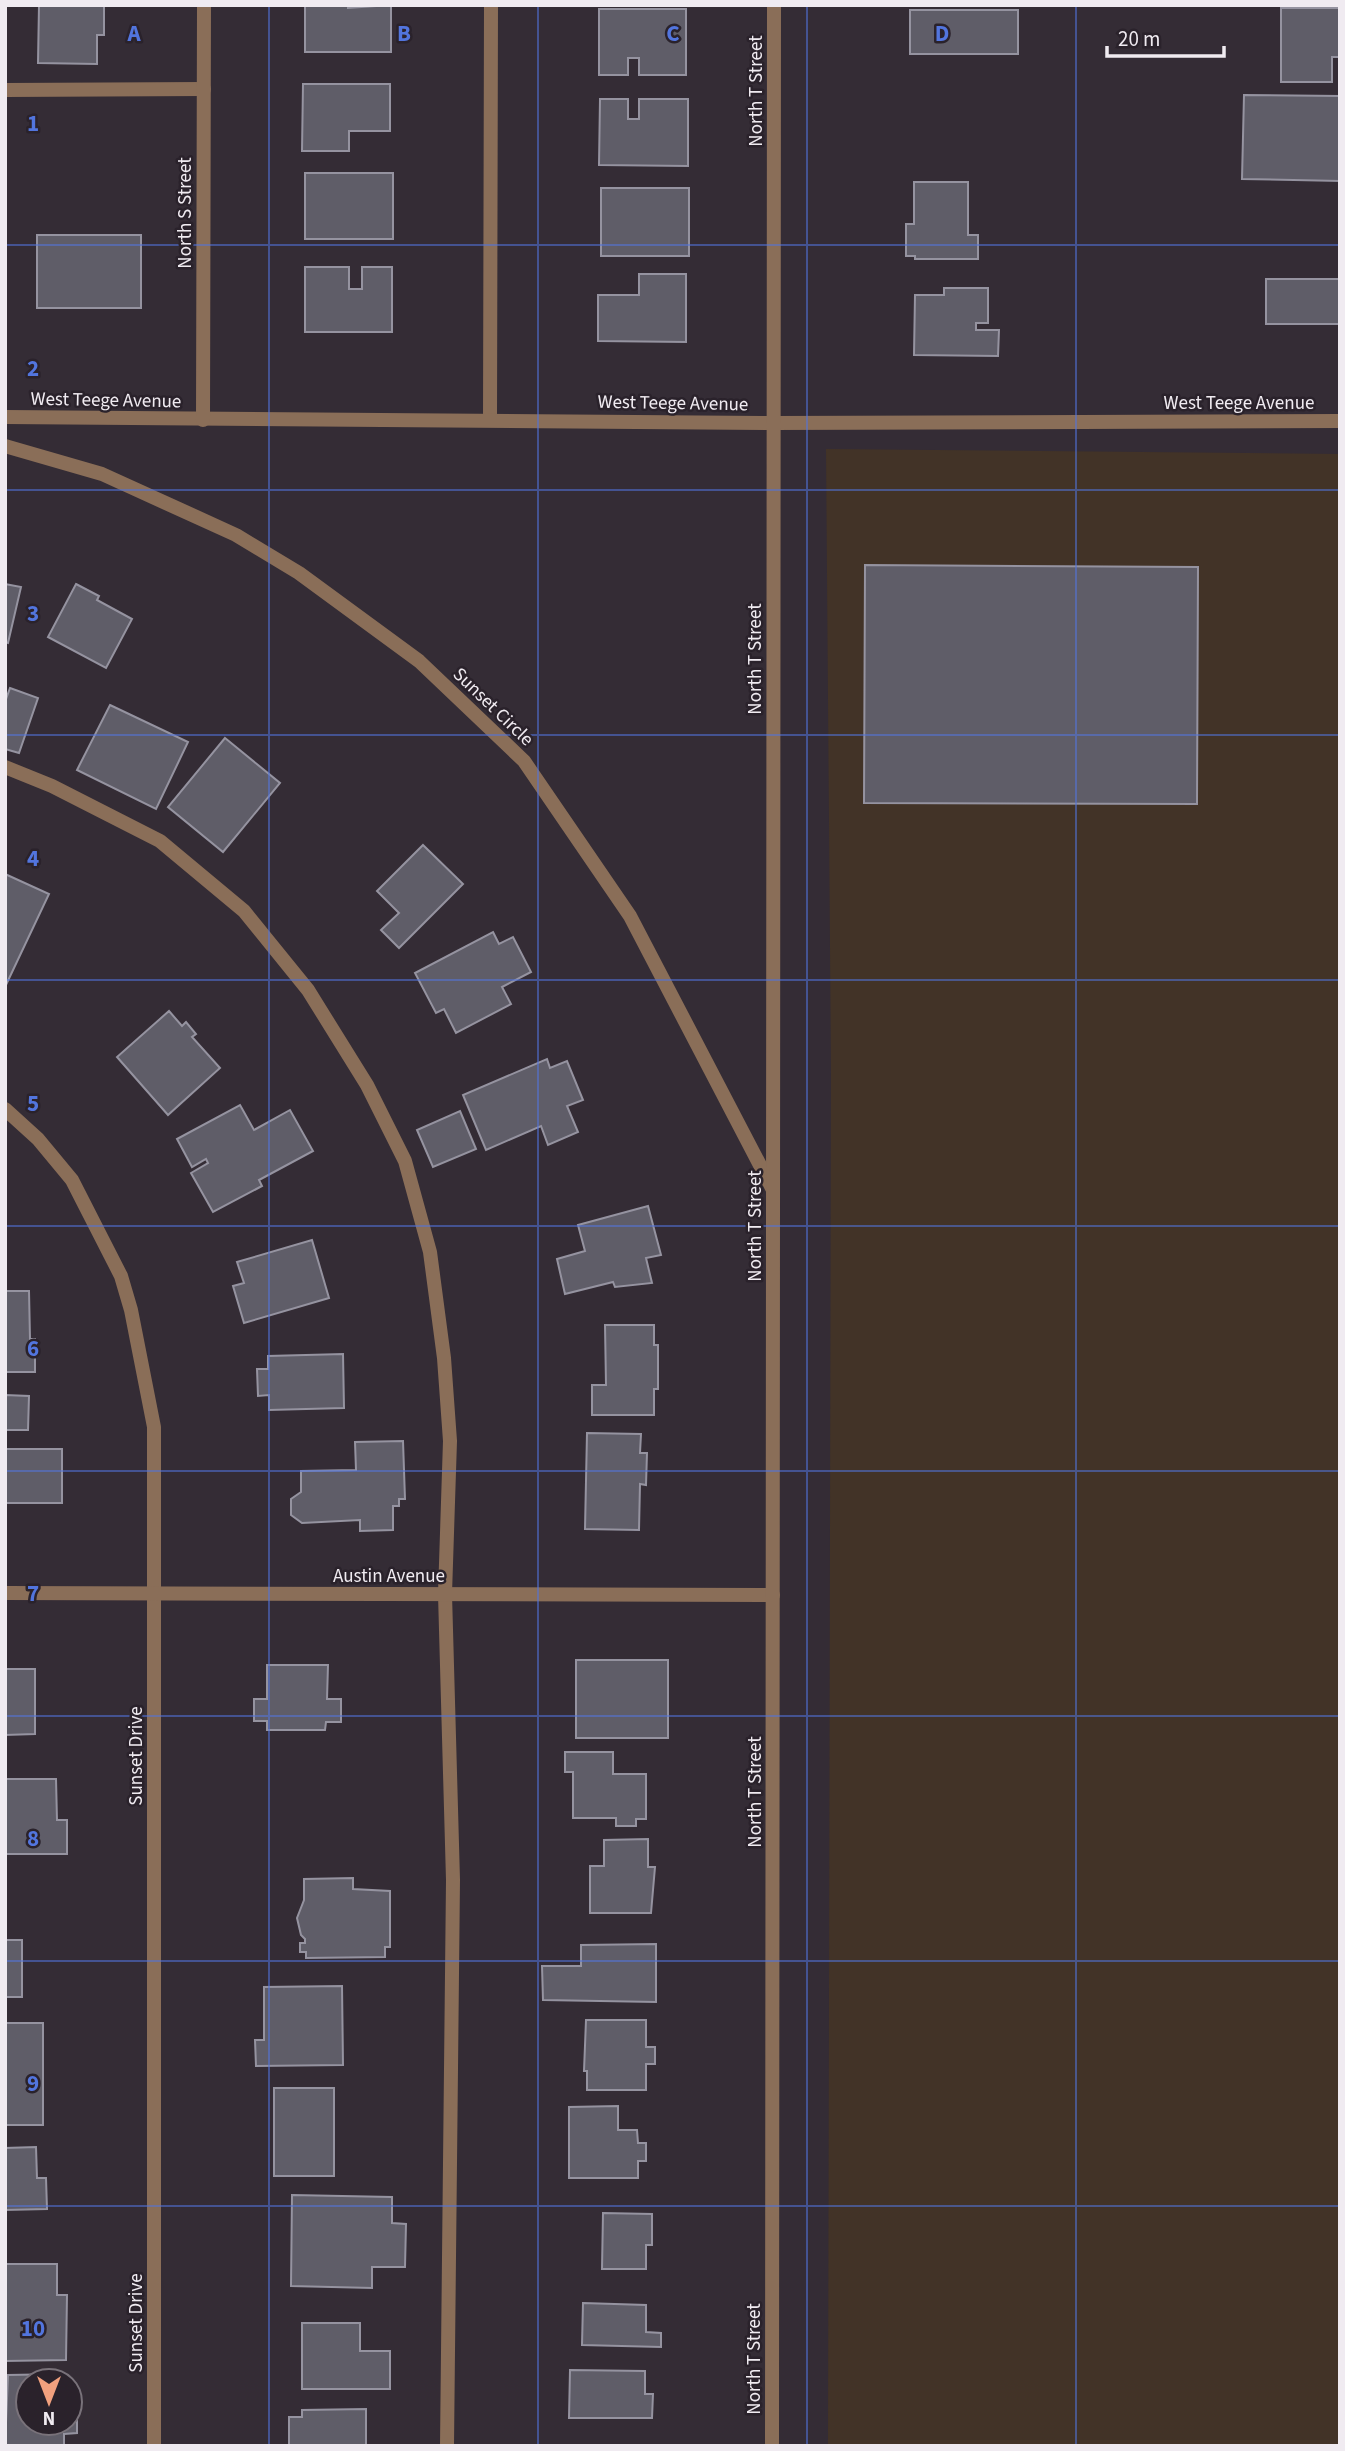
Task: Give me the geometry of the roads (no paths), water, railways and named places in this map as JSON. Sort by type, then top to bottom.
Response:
[{"type":"street","name":"North S Street","points":[[202,420],[204,5]]},
{"type":"street","points":[[490,419],[491,5]]},
{"type":"street","name":"North T Street","points":[[772,2446],[775,5]]},
{"type":"street","points":[[5,90],[204,89]]},
{"type":"street","name":"West Teege Avenue","points":[[5,417],[773,423],[1340,421]]},
{"type":"street","name":"Sunset Circle","points":[[5,446],[102,474],[236,535],[299,573],[419,661],[524,761],[630,916],[773,1189]]},
{"type":"street","points":[[5,767],[52,786],[160,841],[244,911],[308,990],[367,1085],[405,1161],[430,1252],[444,1357],[450,1441],[445,1594],[453,1880],[447,2446]]},
{"type":"street","name":"Sunset Drive","points":[[5,1109],[38,1139],[72,1180],[121,1276],[131,1310],[154,1427],[154,2446]]},
{"type":"street","name":"Austin Avenue","points":[[5,1593],[773,1595]]}]
